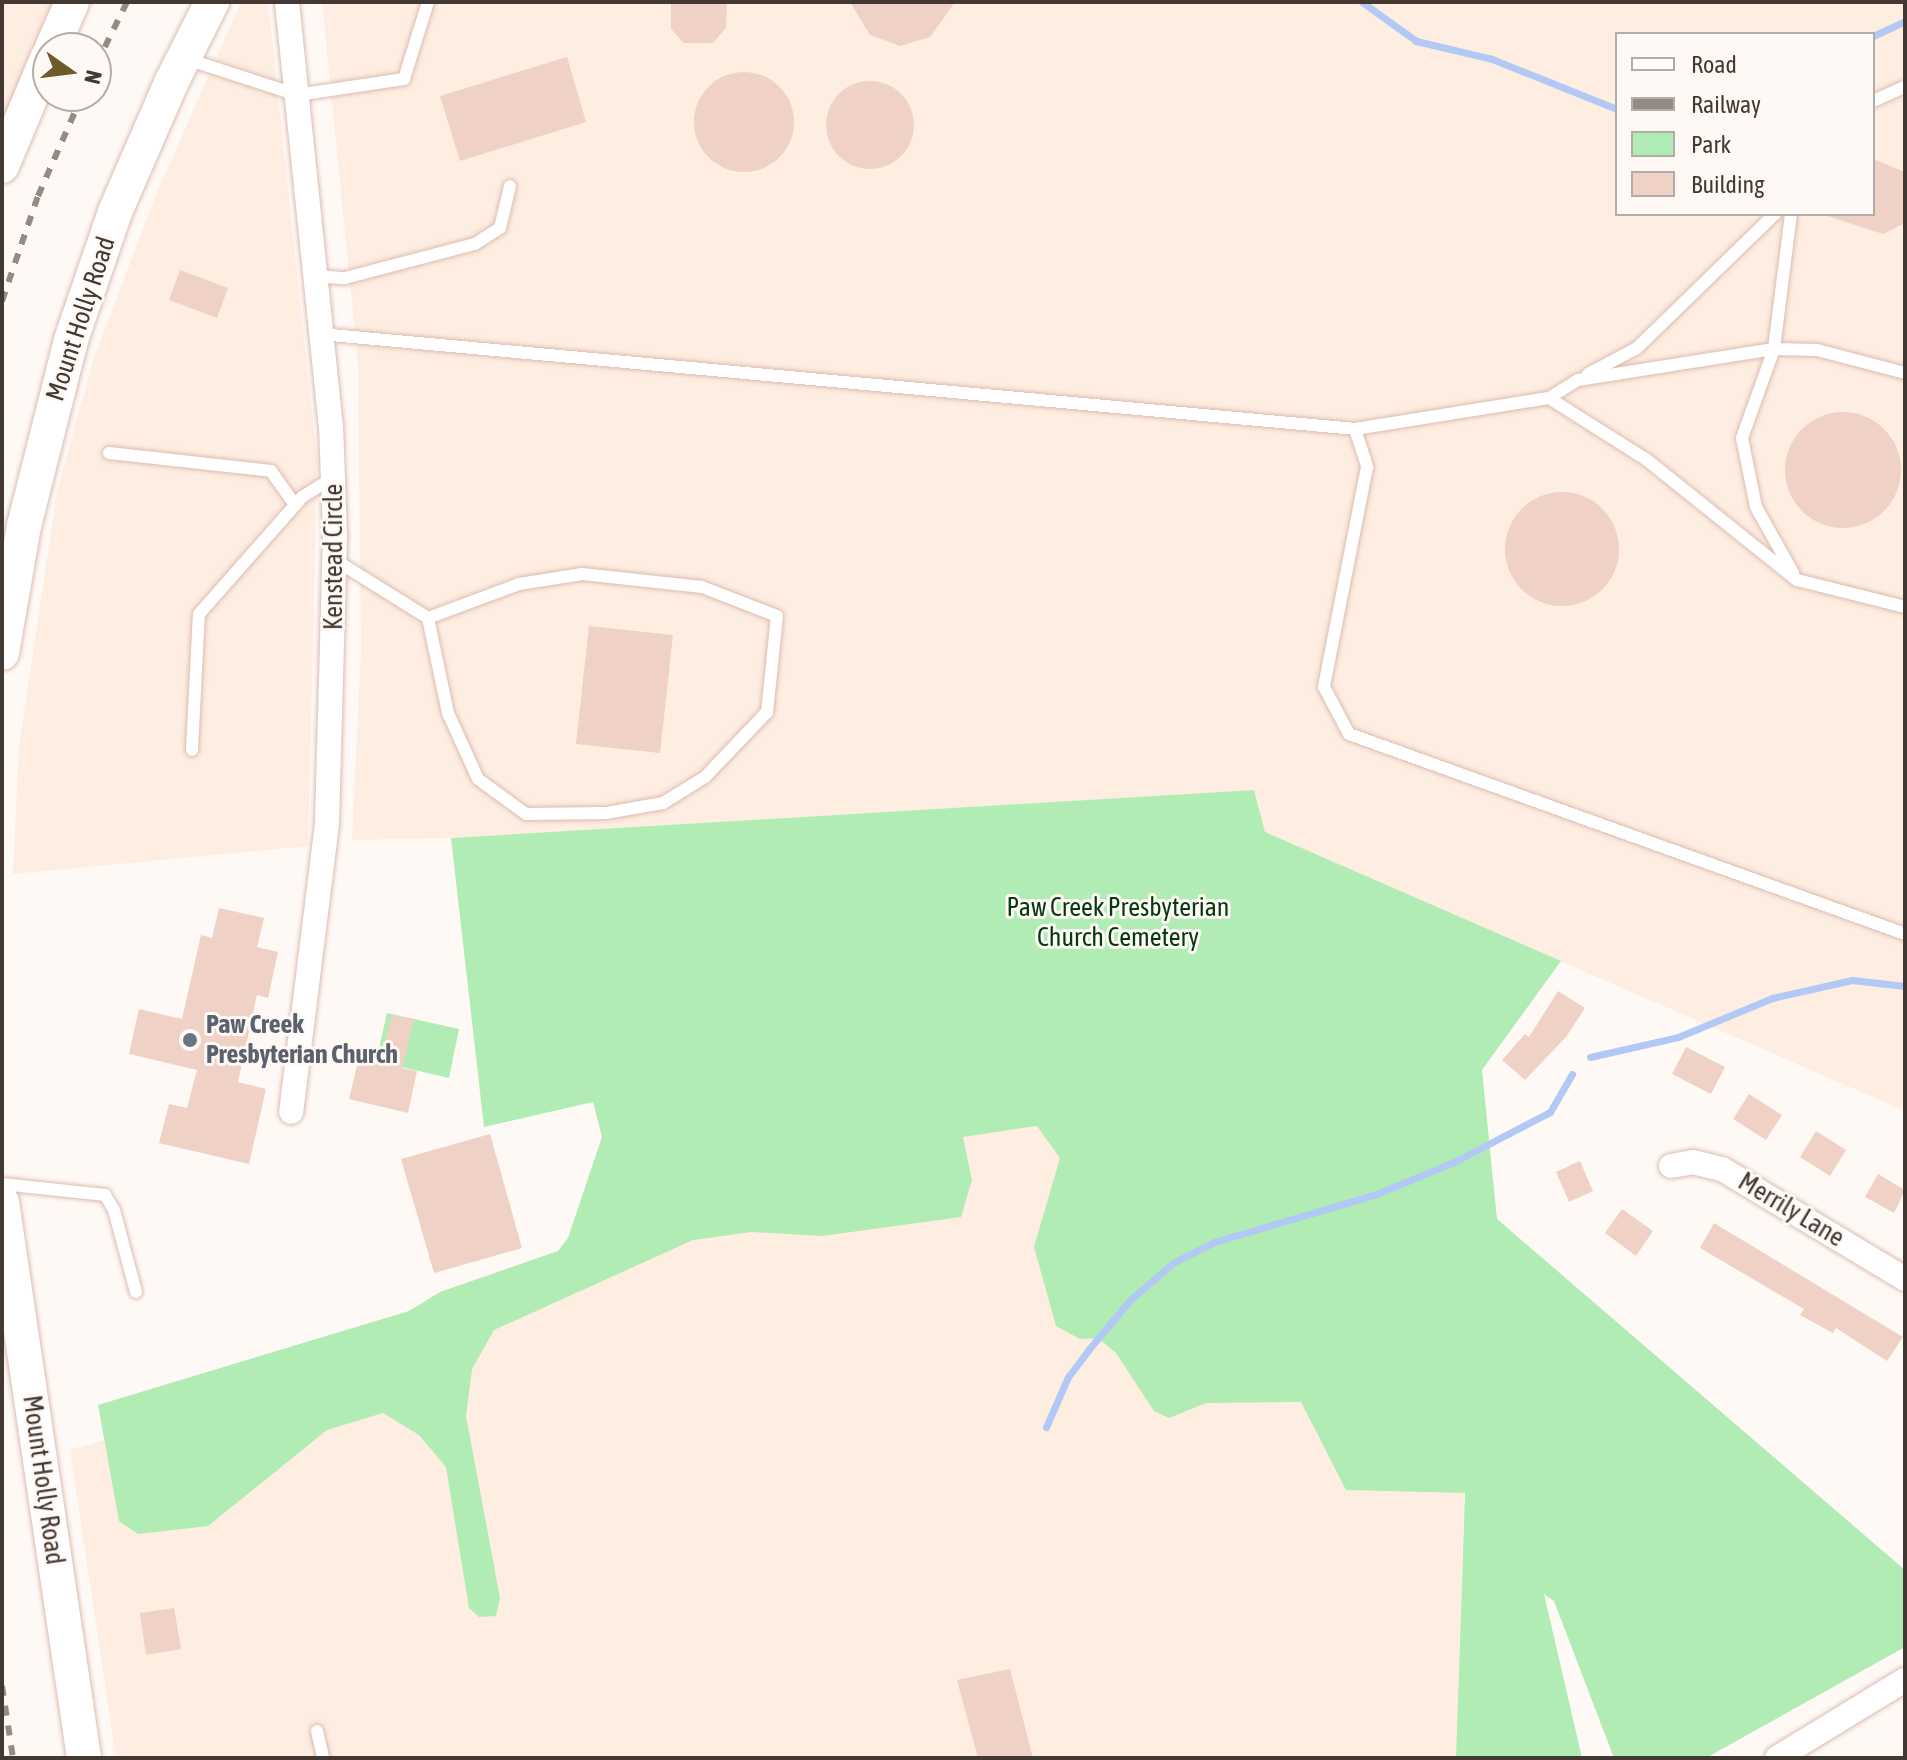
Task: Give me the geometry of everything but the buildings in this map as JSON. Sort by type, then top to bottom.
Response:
[{"type":"street","points":[[59,32],[72,2]]},
{"type":"street","name":"Mount Holly Road","points":[[2,653],[27,511],[71,340],[115,212],[183,58],[212,2]]},
{"type":"street","name":"Kenstead Circle","points":[[287,2],[334,478],[335,560],[327,824],[291,1112]]},
{"type":"street","points":[[2,166],[32,94]]},
{"type":"street","name":"Merrily Lane","points":[[1671,1166],[1693,1162],[1722,1169],[1905,1279]]},
{"type":"street","name":"Mount Holly Road","points":[[2,1202],[84,1758]]},
{"type":"street","points":[[1777,1758],[1905,1680]]},
{"type":"lane","points":[[183,58],[297,95],[404,79],[428,2]]},
{"type":"lane","points":[[1875,100],[1905,87]]},
{"type":"lane","points":[[314,276],[345,278],[475,244],[500,228],[510,186]]},
{"type":"lane","points":[[320,334],[1355,429],[1549,398],[1637,348],[1773,216]]},
{"type":"lane","points":[[1791,216],[1774,349],[1742,438],[1756,507],[1797,580]]},
{"type":"lane","points":[[1578,380],[1774,349],[1817,350],[1905,373]]},
{"type":"lane","points":[[1549,398],[1647,460],[1797,580],[1905,607]]},
{"type":"lane","points":[[1355,429],[1367,467],[1324,687],[1349,734],[1905,934]]},
{"type":"lane","points":[[109,453],[271,471],[295,505]]},
{"type":"lane","points":[[192,750],[199,614],[295,505],[334,478]]},
{"type":"lane","points":[[335,560],[428,618],[448,713],[478,779],[526,814],[606,813],[663,803],[705,777],[767,712],[777,616],[702,587],[582,574],[519,584],[428,618]]},
{"type":"lane","points":[[2,1184],[105,1195],[114,1210],[136,1292]]},
{"type":"lane","points":[[317,1731],[323,1758]]},
{"type":"shaded area","points":[[2,2],[58,2],[45,32],[32,32],[32,61],[2,130]]},
{"type":"shaded area","points":[[241,2],[268,2],[317,459],[308,846],[13,874],[19,747],[57,492],[93,361],[153,202]]},
{"type":"shaded area","points":[[322,2],[1905,2],[1905,1111],[1420,900],[1465,1473],[1456,1758],[116,1758],[70,1450],[418,1350],[876,1149],[1207,1102],[1265,832],[1254,790],[451,838],[352,840],[361,648],[358,364]]},
{"type":"green space","name":"Paw Creek Presbyterian Church Cemetery","points":[[1254,790],[1265,832],[1561,961],[1482,1070],[1497,1219],[1905,1570],[1905,1647],[1706,1758],[1614,1758],[1554,1601],[1544,1594],[1582,1758],[1456,1758],[1465,1493],[1346,1490],[1301,1402],[1206,1403],[1169,1418],[1154,1411],[1116,1353],[1098,1338],[1080,1339],[1056,1326],[1034,1247],[1060,1158],[1037,1126],[963,1137],[972,1180],[961,1217],[822,1236],[752,1232],[693,1240],[494,1330],[472,1369],[466,1416],[500,1598],[496,1616],[479,1617],[469,1608],[446,1467],[419,1435],[383,1413],[327,1430],[208,1526],[138,1534],[119,1521],[98,1405],[409,1311],[440,1292],[558,1251],[568,1238],[602,1137],[593,1102],[484,1127],[451,838]]},
{"type":"green space","points":[[387,1013],[459,1029],[449,1078],[376,1061]]},
{"type":"waterway","points":[[1362,2],[1416,41],[1492,59],[1615,108]]},
{"type":"waterway","points":[[1875,35],[1905,21]]},
{"type":"waterway","points":[[1590,1057],[1678,1037],[1772,998],[1852,980],[1905,986]]},
{"type":"waterway","points":[[1046,1427],[1068,1377],[1089,1349],[1130,1300],[1173,1263],[1214,1242],[1374,1195],[1454,1162],[1550,1112],[1572,1074]]},
{"type":"railway","points":[[112,32],[127,2]]},
{"type":"railway","points":[[2,301],[38,196],[75,112]]},
{"type":"railway","points":[[2,1686],[13,1758]]},
{"type":"place","name":"Paw Creek Presbyterian Church","points":[[190,1040]]}]
